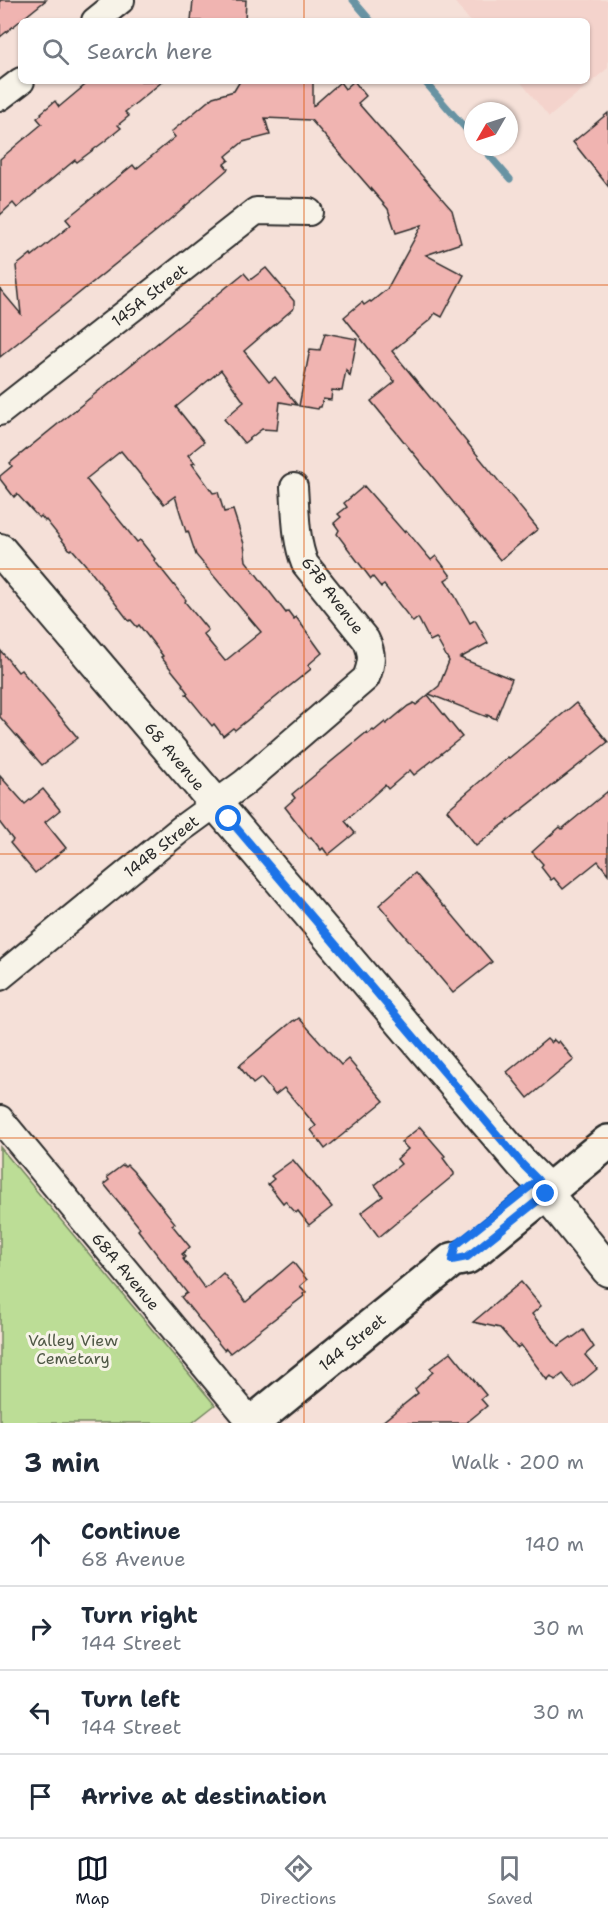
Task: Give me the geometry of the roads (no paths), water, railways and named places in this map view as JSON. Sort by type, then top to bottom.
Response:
[{"type":"main road","name":"144 Street","points":[[252,1423],[452,1260],[467,1257],[608,1124]]},
{"type":"main road","name":"144 Street","points":[[542,1187],[608,1143]]},
{"type":"street","points":[[99,18],[121,0]]},
{"type":"street","points":[[0,97],[18,83]]},
{"type":"street","name":"145A Street","points":[[0,412],[256,211],[309,212]]},
{"type":"street","name":"67B Avenue","points":[[294,487],[297,539],[305,564],[366,640],[372,652],[371,666]]},
{"type":"street","name":"68 Avenue","points":[[0,550],[542,1187],[608,1270]]},
{"type":"street","name":"144B Street","points":[[0,977],[181,829],[244,783],[355,690],[366,678],[371,666]]},
{"type":"street","name":"68A Avenue","points":[[0,1119],[252,1423]]},
{"type":"waterway","points":[[353,0],[368,18]]},
{"type":"waterway","points":[[427,84],[464,127]]},
{"type":"waterway","points":[[490,156],[510,179]]},
{"type":"park label","name":"Valley View Cemetary","points":[[73,1349]]}]
